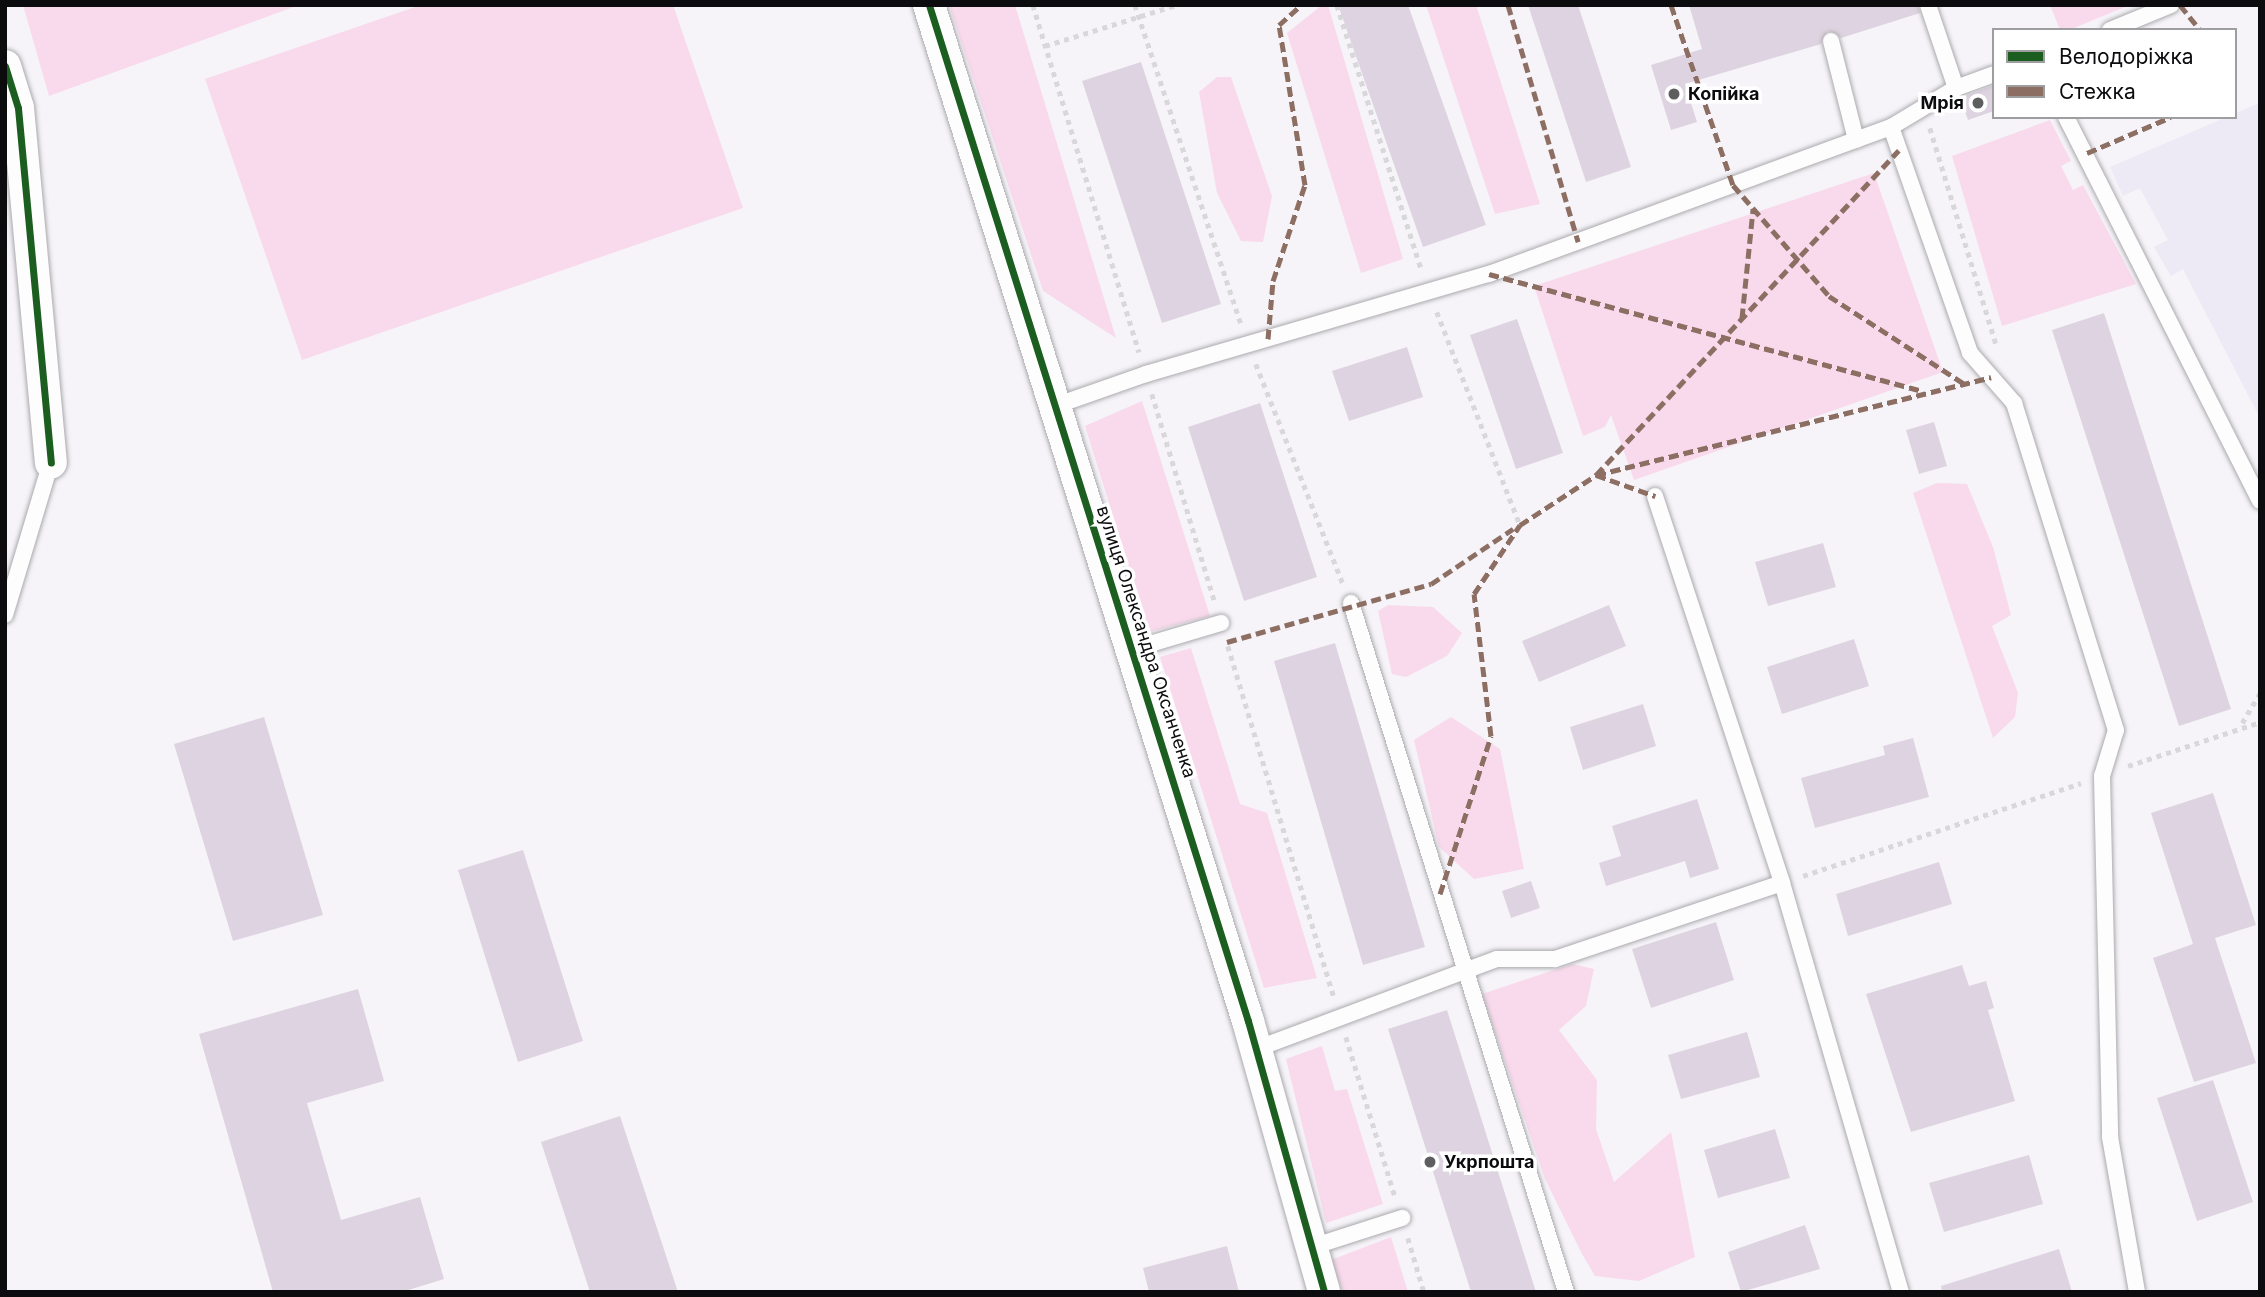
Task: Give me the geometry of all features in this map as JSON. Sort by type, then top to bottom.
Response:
[{"type":"street","name":"вулиця Олександра Оксанченка","points":[[929,5],[1052,407],[1133,649],[1256,1049],[1324,1292]]},
{"type":"street","points":[[5,66],[18,108],[51,463]]},
{"type":"lane","points":[[1928,5],[1956,88]]},
{"type":"lane","points":[[2115,28],[2171,5]]},
{"type":"lane","points":[[1830,41],[1856,140]]},
{"type":"lane","points":[[1052,407],[1146,374],[1489,274],[1891,127],[1956,88],[1992,76]]},
{"type":"lane","points":[[2067,119],[2260,500]]},
{"type":"lane","points":[[1891,127],[1970,353],[2014,403],[2116,730],[2102,776],[2110,1137],[2137,1292]]},
{"type":"lane","points":[[5,615],[51,463]]},
{"type":"lane","points":[[1655,496],[1782,883],[1901,1292]]},
{"type":"lane","points":[[1351,603],[1566,1292]]},
{"type":"lane","points":[[1133,649],[1221,623]]},
{"type":"lane","points":[[1256,1049],[1497,959],[1555,959],[1782,883]]},
{"type":"lane","points":[[1312,1247],[1402,1218]]},
{"type":"path","points":[[1032,5],[1424,1292]]},
{"type":"path","points":[[1135,5],[1248,344],[1351,603]]},
{"type":"path","points":[[1045,46],[1176,5]]},
{"type":"path","points":[[1924,107],[1998,351]]},
{"type":"path","points":[[2242,724],[2260,694]]},
{"type":"path","points":[[1782,883],[2102,776],[2242,724],[2260,722]]},
{"type":"shaded area","points":[[23,5],[299,5],[49,96]]},
{"type":"shaded area","points":[[421,5],[673,5],[743,208],[302,360],[205,79]]},
{"type":"shaded area","points":[[949,5],[1015,5],[1116,338],[1043,291]]},
{"type":"shaded area","points":[[1322,5],[1328,5],[1403,259],[1361,273],[1287,33]]},
{"type":"shaded area","points":[[1426,5],[1476,5],[1540,204],[1495,214]]},
{"type":"shaded area","points":[[2050,5],[2130,5],[2074,28],[2059,28]]},
{"type":"shaded area","points":[[1217,77],[1231,77],[1272,196],[1263,242],[1241,241],[1217,193],[1199,92]]},
{"type":"shaded area","points":[[2257,104],[2260,109],[2260,418],[2183,269],[2171,276],[2154,247],[2168,240],[2140,188],[2123,196],[2110,167],[2222,119],[2237,119],[2237,113]]},
{"type":"shaded area","points":[[2050,120],[2071,161],[2061,166],[2073,190],[2083,185],[2136,284],[2002,326],[1952,156]]},
{"type":"shaded area","points":[[1874,173],[1943,372],[1634,480],[1611,415],[1605,427],[1583,436],[1534,286]]},
{"type":"shaded area","points":[[1142,401],[1210,616],[1149,632],[1085,426]]},
{"type":"shaded area","points":[[1937,483],[1967,484],[1993,547],[2011,615],[1992,626],[2018,693],[2015,717],[1993,738],[1913,493]]},
{"type":"shaded area","points":[[1388,605],[1433,607],[1462,633],[1447,656],[1406,677],[1392,674],[1378,611]]},
{"type":"shaded area","points":[[1191,648],[1240,804],[1267,813],[1317,978],[1264,988],[1160,657]]},
{"type":"shaded area","points":[[1451,717],[1500,749],[1524,869],[1474,879],[1439,847],[1414,740]]},
{"type":"shaded area","points":[[1572,964],[1594,969],[1586,1006],[1559,1030],[1597,1080],[1596,1129],[1614,1182],[1671,1132],[1695,1257],[1639,1281],[1595,1276],[1582,1254],[1545,1179],[1482,994]]},
{"type":"shaded area","points":[[1322,1046],[1335,1091],[1347,1089],[1383,1204],[1326,1223],[1286,1059]]},
{"type":"shaded area","points":[[1391,1237],[1408,1292],[1343,1292],[1331,1260]]},
{"type":"building","points":[[1338,5],[1408,5],[1486,225],[1423,247]]},
{"type":"building","points":[[1528,5],[1578,5],[1631,167],[1586,182]]},
{"type":"building","points":[[1689,5],[1918,5],[1920,13],[1841,38],[1828,31],[1821,44],[1685,84],[1697,122],[1671,130],[1651,65],[1702,49]]},
{"type":"building","points":[[1141,62],[1221,304],[1162,323],[1082,81]]},
{"type":"building","name":"Мрія","points":[[1992,86],[1992,112],[1968,120],[1960,98]]},
{"type":"building","points":[[2104,313],[2231,709],[2179,726],[2052,330]]},
{"type":"building","points":[[1517,319],[1563,453],[1516,469],[1470,335]]},
{"type":"building","points":[[1407,347],[1423,397],[1349,421],[1332,371]]},
{"type":"building","points":[[1260,403],[1317,577],[1244,601],[1188,427]]},
{"type":"building","points":[[1934,422],[1947,466],[1919,474],[1906,430]]},
{"type":"building","points":[[1823,543],[1836,587],[1768,606],[1755,562]]},
{"type":"building","points":[[1609,605],[1626,646],[1539,682],[1522,641]]},
{"type":"building","points":[[1854,639],[1869,686],[1782,714],[1767,667]]},
{"type":"building","points":[[1335,643],[1425,947],[1363,965],[1274,661]]},
{"type":"building","points":[[1643,704],[1656,746],[1583,770],[1570,727]]},
{"type":"building","points":[[264,717],[323,915],[233,941],[174,744]]},
{"type":"building","points":[[1913,738],[1929,797],[1815,828],[1801,778],[1885,755],[1883,746]]},
{"type":"building","points":[[2213,793],[2256,925],[2215,938],[2256,1063],[2194,1082],[2153,958],[2193,944],[2151,813]]},
{"type":"building","points":[[1697,799],[1719,869],[1690,878],[1685,861],[1606,886],[1599,863],[1621,856],[1612,826]]},
{"type":"building","points":[[523,850],[583,1041],[518,1062],[458,870]]},
{"type":"building","points":[[1939,862],[1952,904],[1848,936],[1836,894]]},
{"type":"building","points":[[1531,881],[1540,908],[1511,918],[1502,891]]},
{"type":"building","points":[[1716,922],[1734,980],[1651,1008],[1632,949]]},
{"type":"building","points":[[1962,965],[1969,986],[1986,981],[1994,1008],[1988,1010],[2015,1101],[1911,1132],[1866,994]]},
{"type":"building","points":[[358,989],[384,1081],[307,1103],[341,1220],[420,1197],[444,1279],[402,1292],[273,1292],[199,1034]]},
{"type":"building","points":[[1447,1010],[1536,1292],[1471,1292],[1388,1029]]},
{"type":"building","points":[[1747,1032],[1760,1077],[1681,1099],[1668,1055]]},
{"type":"building","points":[[2213,1080],[2253,1202],[2197,1221],[2157,1098]]},
{"type":"building","points":[[620,1116],[678,1292],[590,1292],[541,1142]]},
{"type":"building","points":[[1775,1129],[1790,1178],[1718,1198],[1704,1150]]},
{"type":"building","points":[[2029,1155],[2043,1204],[1944,1232],[1929,1183]]},
{"type":"building","points":[[1805,1225],[1820,1269],[1741,1292],[1728,1252]]},
{"type":"building","points":[[1227,1246],[1239,1292],[1149,1292],[1143,1268]]},
{"type":"building","points":[[2059,1249],[2072,1292],[1942,1292],[1941,1286]]},
{"type":"marked path","points":[[1268,339],[1273,281],[1305,185],[1279,25],[1301,5]]},
{"type":"marked path","points":[[1508,5],[1578,242]]},
{"type":"marked path","points":[[1671,5],[1733,185],[1829,296],[1963,383]]},
{"type":"marked path","points":[[2180,5],[2198,28]]},
{"type":"marked path","points":[[2087,153],[2166,119]]},
{"type":"marked path","points":[[1440,894],[1491,736],[1474,594],[1520,525],[1596,475],[1899,150]]},
{"type":"marked path","points":[[1742,318],[1753,209]]},
{"type":"marked path","points":[[1489,274],[1924,391]]},
{"type":"marked path","points":[[1596,475],[1991,377]]},
{"type":"marked path","points":[[1596,475],[1655,496]]},
{"type":"marked path","points":[[1227,642],[1431,584],[1513,529]]},
{"type":"cycle path","points":[[929,5],[1248,1021],[1324,1292]]},
{"type":"cycle path","points":[[5,66],[18,108],[51,462]]},
{"type":"place","name":"Копійка","points":[[1674,94]]},
{"type":"place","name":"Мрія","points":[[1978,103]]},
{"type":"place","name":"Укрпошта","points":[[1430,1162]]}]
